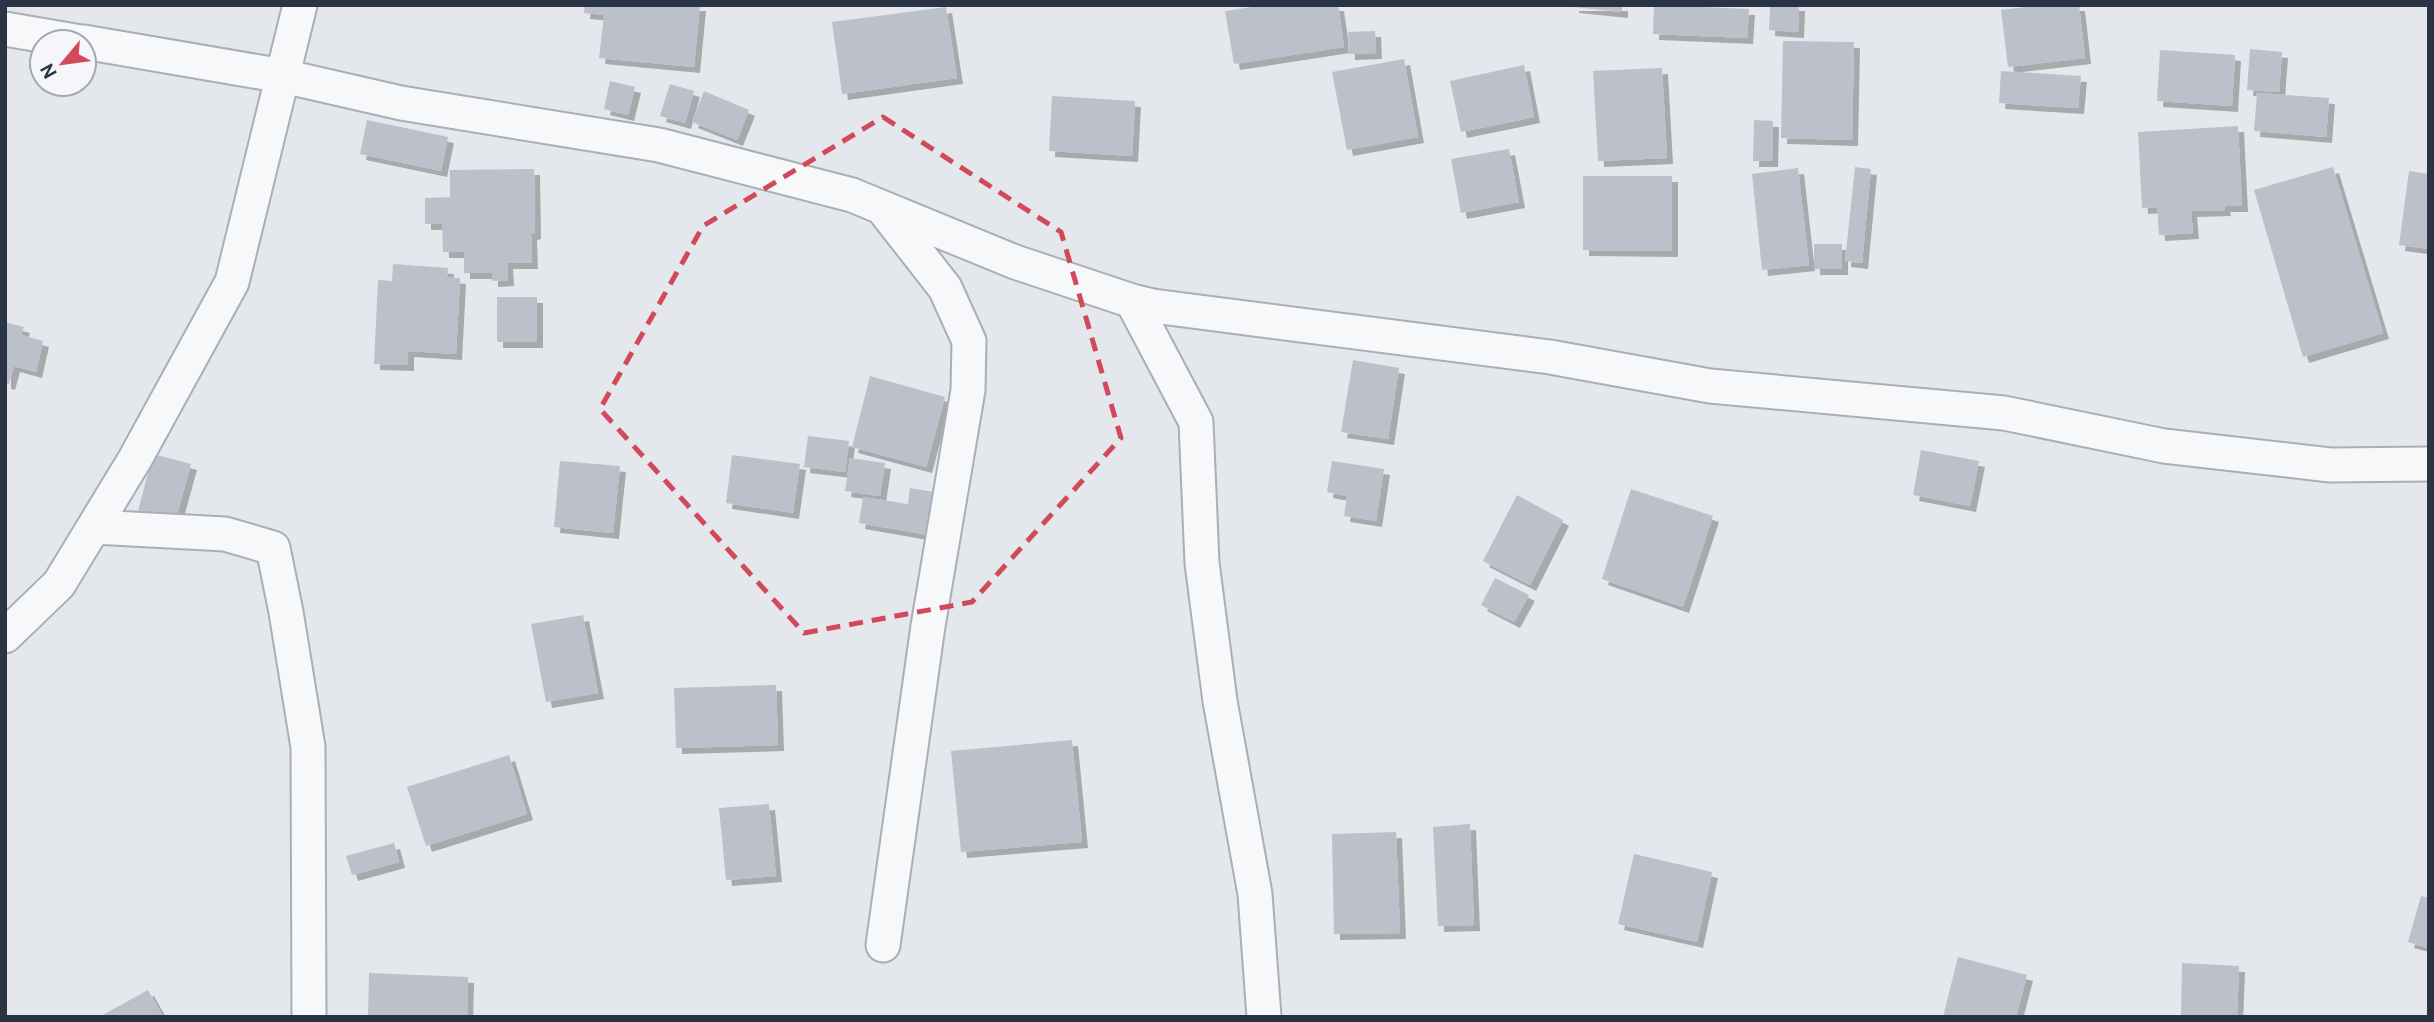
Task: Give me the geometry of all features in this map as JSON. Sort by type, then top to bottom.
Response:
[{"type":"street","points":[[5,636],[59,584],[135,459],[232,282],[300,5]]},
{"type":"street","points":[[5,29],[28,33]]},
{"type":"street","points":[[98,45],[283,76],[401,103],[659,145],[852,195],[1015,262],[1153,306],[1550,357],[1710,386],[2004,414],[2164,446],[2330,465],[2429,464]]},
{"type":"street","points":[[882,207],[945,288],[969,341],[968,390],[928,626],[883,944]]},
{"type":"street","points":[[1132,301],[1196,422],[1202,564],[1220,701],[1255,894],[1264,1017]]},
{"type":"street","points":[[94,527],[225,534],[272,548],[286,612],[308,747],[309,1017]]},
{"type":"highlighted area","points":[[883,117],[1061,232],[1121,438],[972,602],[804,633],[600,409],[703,226]]},
{"type":"building","points":[[585,5],[700,5],[694,67],[599,58],[604,15],[584,13]]},
{"type":"building","points":[[1265,5],[1338,5],[1344,47],[1234,64],[1225,11]]},
{"type":"building","points":[[1622,5],[1622,12],[1573,7]]},
{"type":"building","points":[[1654,5],[1749,9],[1747,38],[1653,34]]},
{"type":"building","points":[[1770,5],[1799,5],[1798,32],[1769,30]]},
{"type":"building","points":[[2043,5],[2079,5],[2085,58],[2008,67],[2001,10]]},
{"type":"building","points":[[946,7],[957,78],[842,94],[832,22]]},
{"type":"building","points":[[1375,31],[1376,53],[1349,54],[1348,32]]},
{"type":"building","points":[[1783,41],[1854,42],[1852,140],[1781,138]]},
{"type":"building","points":[[2250,49],[2282,52],[2279,92],[2247,90]]},
{"type":"building","points":[[2160,50],[2235,55],[2232,106],[2157,101]]},
{"type":"building","points":[[1404,59],[1418,137],[1347,150],[1332,72]]},
{"type":"building","points":[[1524,65],[1534,117],[1461,132],[1450,81]]},
{"type":"building","points":[[1662,68],[1667,158],[1598,161],[1593,71]]},
{"type":"building","points":[[2001,71],[2081,76],[2078,108],[1999,103]]},
{"type":"building","points":[[610,81],[635,87],[628,115],[604,109]]},
{"type":"building","points":[[670,84],[694,91],[685,123],[660,116]]},
{"type":"building","points":[[704,91],[749,110],[737,140],[692,122]]},
{"type":"building","points":[[2257,93],[2329,98],[2326,137],[2254,131]]},
{"type":"building","points":[[1052,96],[1135,101],[1132,156],[1049,151]]},
{"type":"building","points":[[367,120],[448,137],[441,171],[360,154]]},
{"type":"building","points":[[1754,120],[1773,121],[1772,161],[1753,161]]},
{"type":"building","points":[[2238,126],[2242,206],[2224,206],[2225,210],[2191,211],[2193,233],[2159,235],[2157,207],[2142,208],[2138,132]]},
{"type":"building","points":[[1509,149],[1519,202],[1461,213],[1451,159]]},
{"type":"building","points":[[1855,167],[1871,169],[1862,263],[1845,261]]},
{"type":"building","points":[[2333,167],[2383,333],[2303,357],[2254,190]]},
{"type":"building","points":[[1798,168],[1809,265],[1762,270],[1752,174]]},
{"type":"building","points":[[534,169],[535,233],[531,234],[532,263],[507,263],[508,280],[492,281],[492,273],[464,273],[464,252],[443,252],[442,224],[425,224],[425,198],[450,197],[450,170]]},
{"type":"building","points":[[2409,171],[2429,174],[2429,249],[2399,245]]},
{"type":"building","points":[[1583,176],[1672,176],[1672,251],[1583,250]]},
{"type":"building","points":[[1814,244],[1842,244],[1842,269],[1814,269]]},
{"type":"building","points":[[393,264],[448,268],[447,277],[460,278],[456,354],[408,351],[408,365],[374,364],[378,280],[392,281]]},
{"type":"building","points":[[497,297],[537,297],[537,342],[497,342]]},
{"type":"building","points":[[5,322],[24,327],[21,335],[43,341],[36,372],[14,366],[9,384],[5,383]]},
{"type":"building","points":[[1353,360],[1399,368],[1388,439],[1341,432]]},
{"type":"building","points":[[870,376],[945,397],[926,467],[852,447]]},
{"type":"building","points":[[808,436],[849,441],[845,472],[804,467]]},
{"type":"building","points":[[1921,450],[1979,461],[1970,506],[1913,495]]},
{"type":"building","points":[[153,454],[191,464],[175,522],[138,511]]},
{"type":"building","points":[[732,455],[800,464],[793,513],[726,503]]},
{"type":"building","points":[[850,458],[885,463],[880,496],[845,491]]},
{"type":"building","points":[[560,461],[620,466],[613,533],[554,527]]},
{"type":"building","points":[[1332,461],[1384,469],[1376,521],[1344,516],[1347,496],[1327,492]]},
{"type":"building","points":[[910,488],[940,493],[933,536],[859,523],[863,497],[908,504]]},
{"type":"building","points":[[1631,489],[1713,516],[1683,607],[1602,579]]},
{"type":"building","points":[[1517,495],[1563,520],[1530,585],[1483,561]]},
{"type":"building","points":[[1495,578],[1529,595],[1514,622],[1481,605]]},
{"type":"building","points":[[583,615],[598,693],[546,702],[531,624]]},
{"type":"building","points":[[776,685],[778,745],[676,748],[674,688]]},
{"type":"building","points":[[1072,740],[1082,842],[961,852],[951,751]]},
{"type":"building","points":[[509,755],[527,814],[426,846],[407,787]]},
{"type":"building","points":[[769,804],[776,876],[726,880],[719,808]]},
{"type":"building","points":[[1470,824],[1474,925],[1438,926],[1433,827]]},
{"type":"building","points":[[1396,832],[1400,933],[1334,934],[1332,834]]},
{"type":"building","points":[[394,843],[399,862],[352,875],[346,856]]},
{"type":"building","points":[[1634,854],[1712,872],[1697,942],[1618,924]]},
{"type":"building","points":[[2421,896],[2429,898],[2429,948],[2408,942]]},
{"type":"building","points":[[1958,957],[2027,975],[2016,1017],[1943,1017]]},
{"type":"building","points":[[2182,963],[2239,966],[2237,1017],[2181,1017]]},
{"type":"building","points":[[369,973],[468,977],[467,1017],[368,1017]]},
{"type":"building","points":[[148,990],[163,1017],[99,1017]]}]
